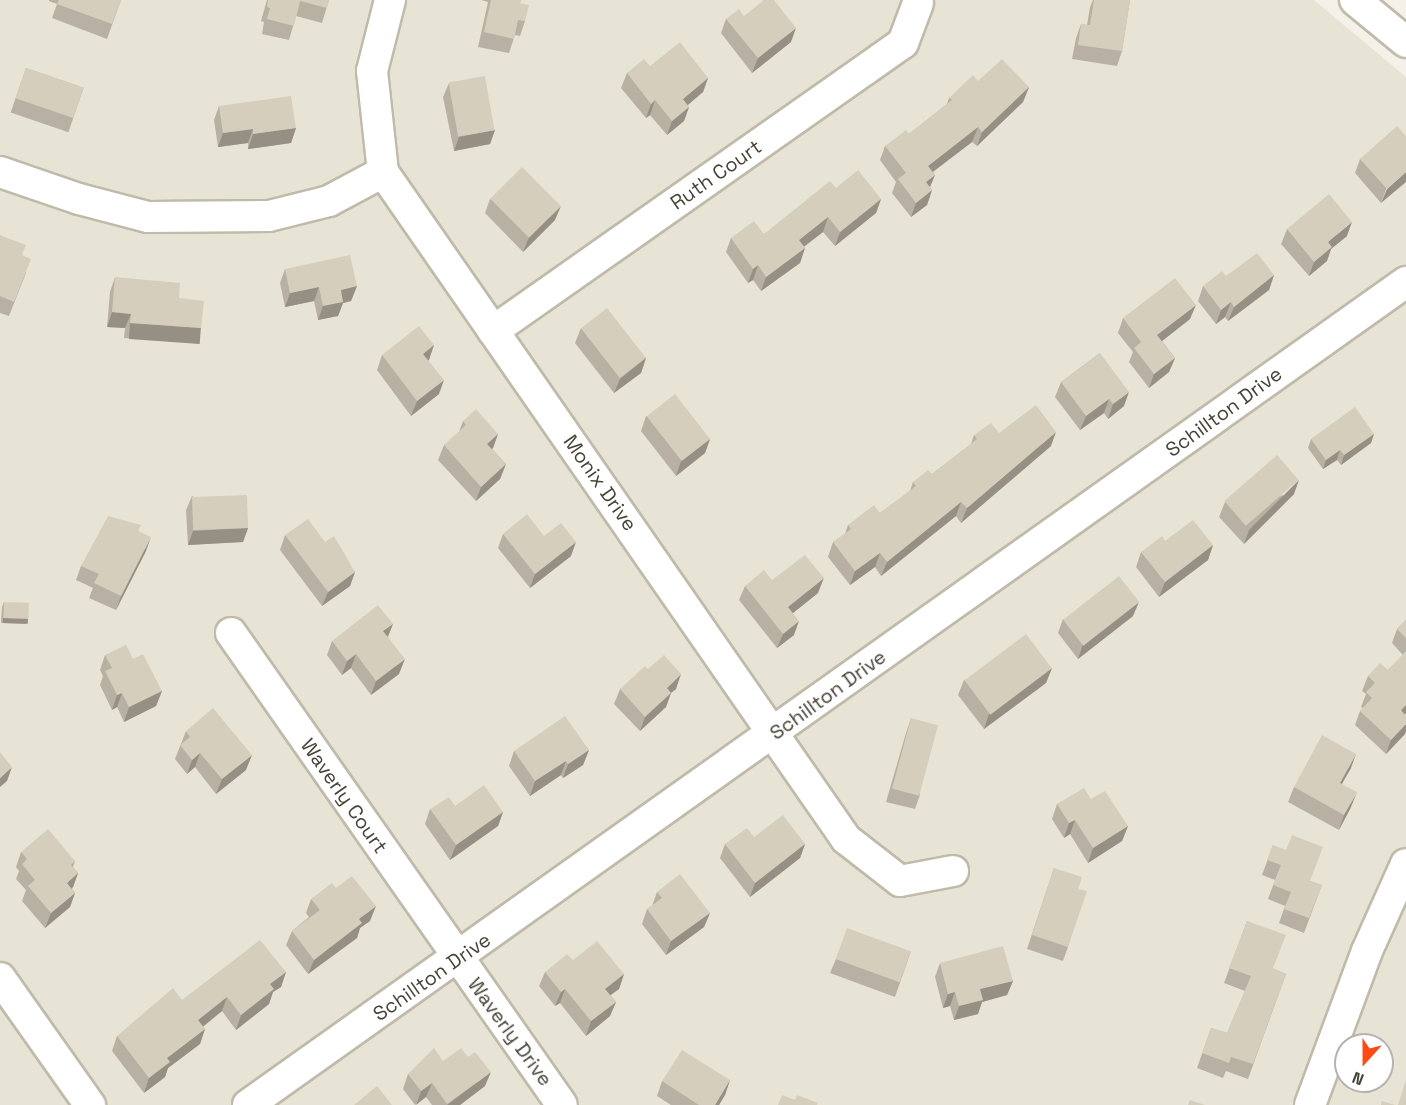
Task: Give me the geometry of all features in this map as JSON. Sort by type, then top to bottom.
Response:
[{"type":"street","name":"Monix Drive","points":[[390,0],[372,71],[383,172],[846,839],[900,881],[953,871]]},
{"type":"street","points":[[1355,0],[1406,42]]},
{"type":"street","name":"Ruth Court","points":[[493,331],[903,43],[918,3]]},
{"type":"street","points":[[0,172],[79,200],[148,217],[269,216],[329,201],[383,172]]},
{"type":"street","name":"Schillton Drive","points":[[248,1105],[775,734],[1406,282]]},
{"type":"street","name":"Waverly Court","points":[[231,633],[458,959]]},
{"type":"street","points":[[1310,1105],[1367,951],[1406,864]]},
{"type":"street","name":"Waverly Drive","points":[[458,959],[562,1105]]},
{"type":"street","points":[[0,978],[90,1105]]},
{"type":"shaded area","points":[[0,0],[1314,0],[1406,77],[1406,1105],[0,1105]]},
{"type":"building","points":[[59,0],[121,0],[112,24],[57,4]]},
{"type":"building","points":[[268,0],[329,0],[327,8],[300,1],[294,26],[267,19],[270,8],[267,7]]},
{"type":"building","points":[[491,0],[521,0],[520,3],[529,5],[525,21],[518,20],[514,39],[484,32]]},
{"type":"building","points":[[764,0],[774,0],[796,28],[758,58],[726,19],[739,9],[744,16]]},
{"type":"building","points":[[1094,0],[1130,0],[1122,51],[1078,45],[1081,24],[1090,25]]},
{"type":"building","points":[[680,42],[708,78],[683,99],[689,107],[672,121],[655,100],[651,104],[627,73],[644,59],[650,66]]},
{"type":"building","points":[[1002,59],[1029,87],[982,132],[978,127],[928,166],[935,175],[926,182],[932,190],[916,203],[898,179],[906,173],[885,146],[906,130],[909,134],[952,100],[949,98],[973,75],[978,81]]},
{"type":"building","points":[[26,68],[84,88],[73,118],[16,98]]},
{"type":"building","points":[[485,76],[495,130],[458,137],[449,82]]},
{"type":"building","points":[[291,96],[296,128],[253,134],[253,129],[223,133],[219,106]]},
{"type":"building","points":[[1397,126],[1406,136],[1406,172],[1387,189],[1360,159]]},
{"type":"building","points":[[522,167],[561,206],[529,238],[490,199]]},
{"type":"building","points":[[858,170],[881,199],[840,232],[828,217],[799,240],[805,248],[766,277],[758,265],[753,269],[731,238],[754,221],[764,234],[830,181],[836,188]]},
{"type":"building","points":[[1329,194],[1352,222],[1328,242],[1332,247],[1314,262],[1287,229]]},
{"type":"building","points":[[0,235],[26,245],[22,255],[31,259],[14,302],[0,296]]},
{"type":"building","points":[[1257,253],[1274,275],[1234,307],[1231,302],[1221,310],[1203,286],[1222,271],[1226,276]]},
{"type":"building","points":[[350,255],[357,286],[341,290],[343,302],[323,306],[319,287],[290,293],[285,269]]},
{"type":"building","points":[[115,277],[180,283],[179,298],[204,301],[201,328],[130,323],[131,314],[112,312]]},
{"type":"building","points":[[1175,278],[1196,305],[1157,335],[1175,358],[1154,374],[1134,348],[1141,342],[1123,318]]},
{"type":"building","points":[[607,308],[646,358],[620,378],[581,328]]},
{"type":"building","points":[[419,326],[434,345],[423,354],[444,380],[417,401],[382,355]]},
{"type":"building","points":[[1100,353],[1129,392],[1113,404],[1109,399],[1086,416],[1061,382]]},
{"type":"building","points":[[675,394],[710,439],[682,461],[647,416]]},
{"type":"building","points":[[1036,405],[1056,432],[967,508],[961,502],[887,562],[880,553],[855,571],[833,542],[851,529],[848,525],[874,505],[880,513],[916,486],[913,482],[928,470],[932,474],[977,439],[974,435],[991,423],[999,433]]},
{"type":"building","points":[[1355,407],[1374,434],[1344,455],[1340,450],[1326,460],[1311,439]]},
{"type":"building","points":[[476,409],[498,434],[487,444],[506,464],[481,487],[444,445],[466,425],[463,421]]},
{"type":"building","points":[[1277,455],[1299,480],[1246,526],[1224,501]]},
{"type":"building","points":[[247,495],[248,528],[193,530],[192,497]]},
{"type":"building","points":[[527,514],[544,536],[561,523],[576,542],[535,574],[503,534]]},
{"type":"building","points":[[108,516],[141,525],[138,531],[151,537],[121,596],[94,583],[99,574],[81,566]]},
{"type":"building","points":[[308,519],[325,542],[334,536],[355,572],[328,592],[285,535]]},
{"type":"building","points":[[1193,520],[1213,545],[1165,582],[1141,552],[1162,536],[1165,541]]},
{"type":"building","points":[[805,555],[824,578],[788,607],[799,621],[783,634],[745,586],[764,570],[772,580]]},
{"type":"building","points":[[1119,576],[1139,602],[1083,646],[1063,620]]},
{"type":"building","points":[[4,602],[29,603],[28,619],[3,618]]},
{"type":"building","points":[[378,605],[393,624],[383,631],[405,659],[376,681],[356,654],[347,661],[332,641]]},
{"type":"building","points":[[1406,620],[1406,638],[1397,629]]},
{"type":"building","points":[[1026,634],[1052,668],[990,715],[965,680]]},
{"type":"building","points":[[126,645],[133,659],[143,654],[162,691],[129,707],[122,693],[117,695],[105,671],[112,668],[105,655]]},
{"type":"building","points":[[1406,651],[1406,705],[1401,710],[1406,716],[1406,724],[1391,740],[1360,711],[1372,698],[1366,692],[1375,683],[1368,676],[1380,663],[1388,670]]},
{"type":"building","points":[[664,655],[681,674],[667,688],[671,693],[645,717],[620,689],[645,666],[648,669]]},
{"type":"building","points":[[213,708],[252,755],[222,779],[200,753],[192,760],[180,745],[190,737],[186,731]]},
{"type":"building","points":[[565,716],[589,750],[568,764],[566,761],[535,781],[514,751]]},
{"type":"building","points":[[911,718],[938,725],[919,796],[892,789]]},
{"type":"building","points":[[1322,735],[1356,754],[1340,783],[1357,792],[1344,815],[1294,787]]},
{"type":"building","points":[[0,752],[12,767],[0,778]]},
{"type":"building","points":[[484,785],[503,812],[456,845],[430,809],[449,797],[455,806]]},
{"type":"building","points":[[1084,788],[1091,799],[1105,791],[1128,826],[1093,848],[1075,820],[1069,823],[1057,804]]},
{"type":"building","points":[[783,815],[805,844],[755,883],[725,844],[747,828],[754,837]]},
{"type":"building","points":[[48,829],[75,861],[71,865],[78,873],[67,883],[75,893],[51,913],[28,886],[35,880],[22,864],[27,859],[21,852]]},
{"type":"building","points":[[1292,835],[1323,847],[1310,881],[1322,885],[1309,918],[1284,909],[1291,892],[1273,885],[1281,865],[1267,860],[1273,845],[1286,850]]},
{"type":"building","points":[[1054,868],[1082,877],[1078,889],[1087,891],[1068,947],[1032,935]]},
{"type":"building","points":[[680,874],[710,913],[671,941],[647,909],[662,898],[657,892]]},
{"type":"building","points":[[352,876],[376,906],[359,919],[362,923],[314,960],[292,931],[320,910],[311,899],[332,883],[336,888]]},
{"type":"building","points":[[1247,921],[1286,935],[1273,968],[1286,974],[1253,1064],[1231,1057],[1229,1063],[1202,1053],[1211,1028],[1227,1033],[1251,976],[1229,968]]},
{"type":"building","points":[[847,928],[911,951],[900,982],[836,959]]},
{"type":"building","points":[[260,940],[286,972],[270,984],[274,989],[241,1015],[227,997],[198,1020],[205,1029],[167,1058],[170,1062],[149,1078],[117,1036],[173,988],[182,1000]]},
{"type":"building","points":[[597,941],[624,974],[605,989],[616,1002],[591,1021],[565,989],[561,992],[545,972],[567,954],[573,960]]},
{"type":"building","points":[[1003,946],[1013,981],[980,989],[983,1000],[959,1006],[955,992],[948,994],[940,963]]},
{"type":"building","points":[[434,1048],[443,1061],[461,1048],[468,1057],[475,1052],[491,1072],[447,1104],[432,1083],[421,1091],[408,1074]]},
{"type":"building","points":[[682,1050],[730,1080],[715,1105],[699,1105],[662,1081]]},
{"type":"building","points":[[1406,1080],[1406,1105],[1398,1105]]},
{"type":"building","points":[[377,1086],[392,1105],[354,1105]]},
{"type":"building","points":[[782,1095],[795,1100],[797,1095],[818,1103],[817,1105],[778,1105]]},
{"type":"building","points":[[1190,1100],[1205,1105],[1188,1105]]},
{"type":"building","points":[[1382,1101],[1395,1105],[1381,1105]]}]
